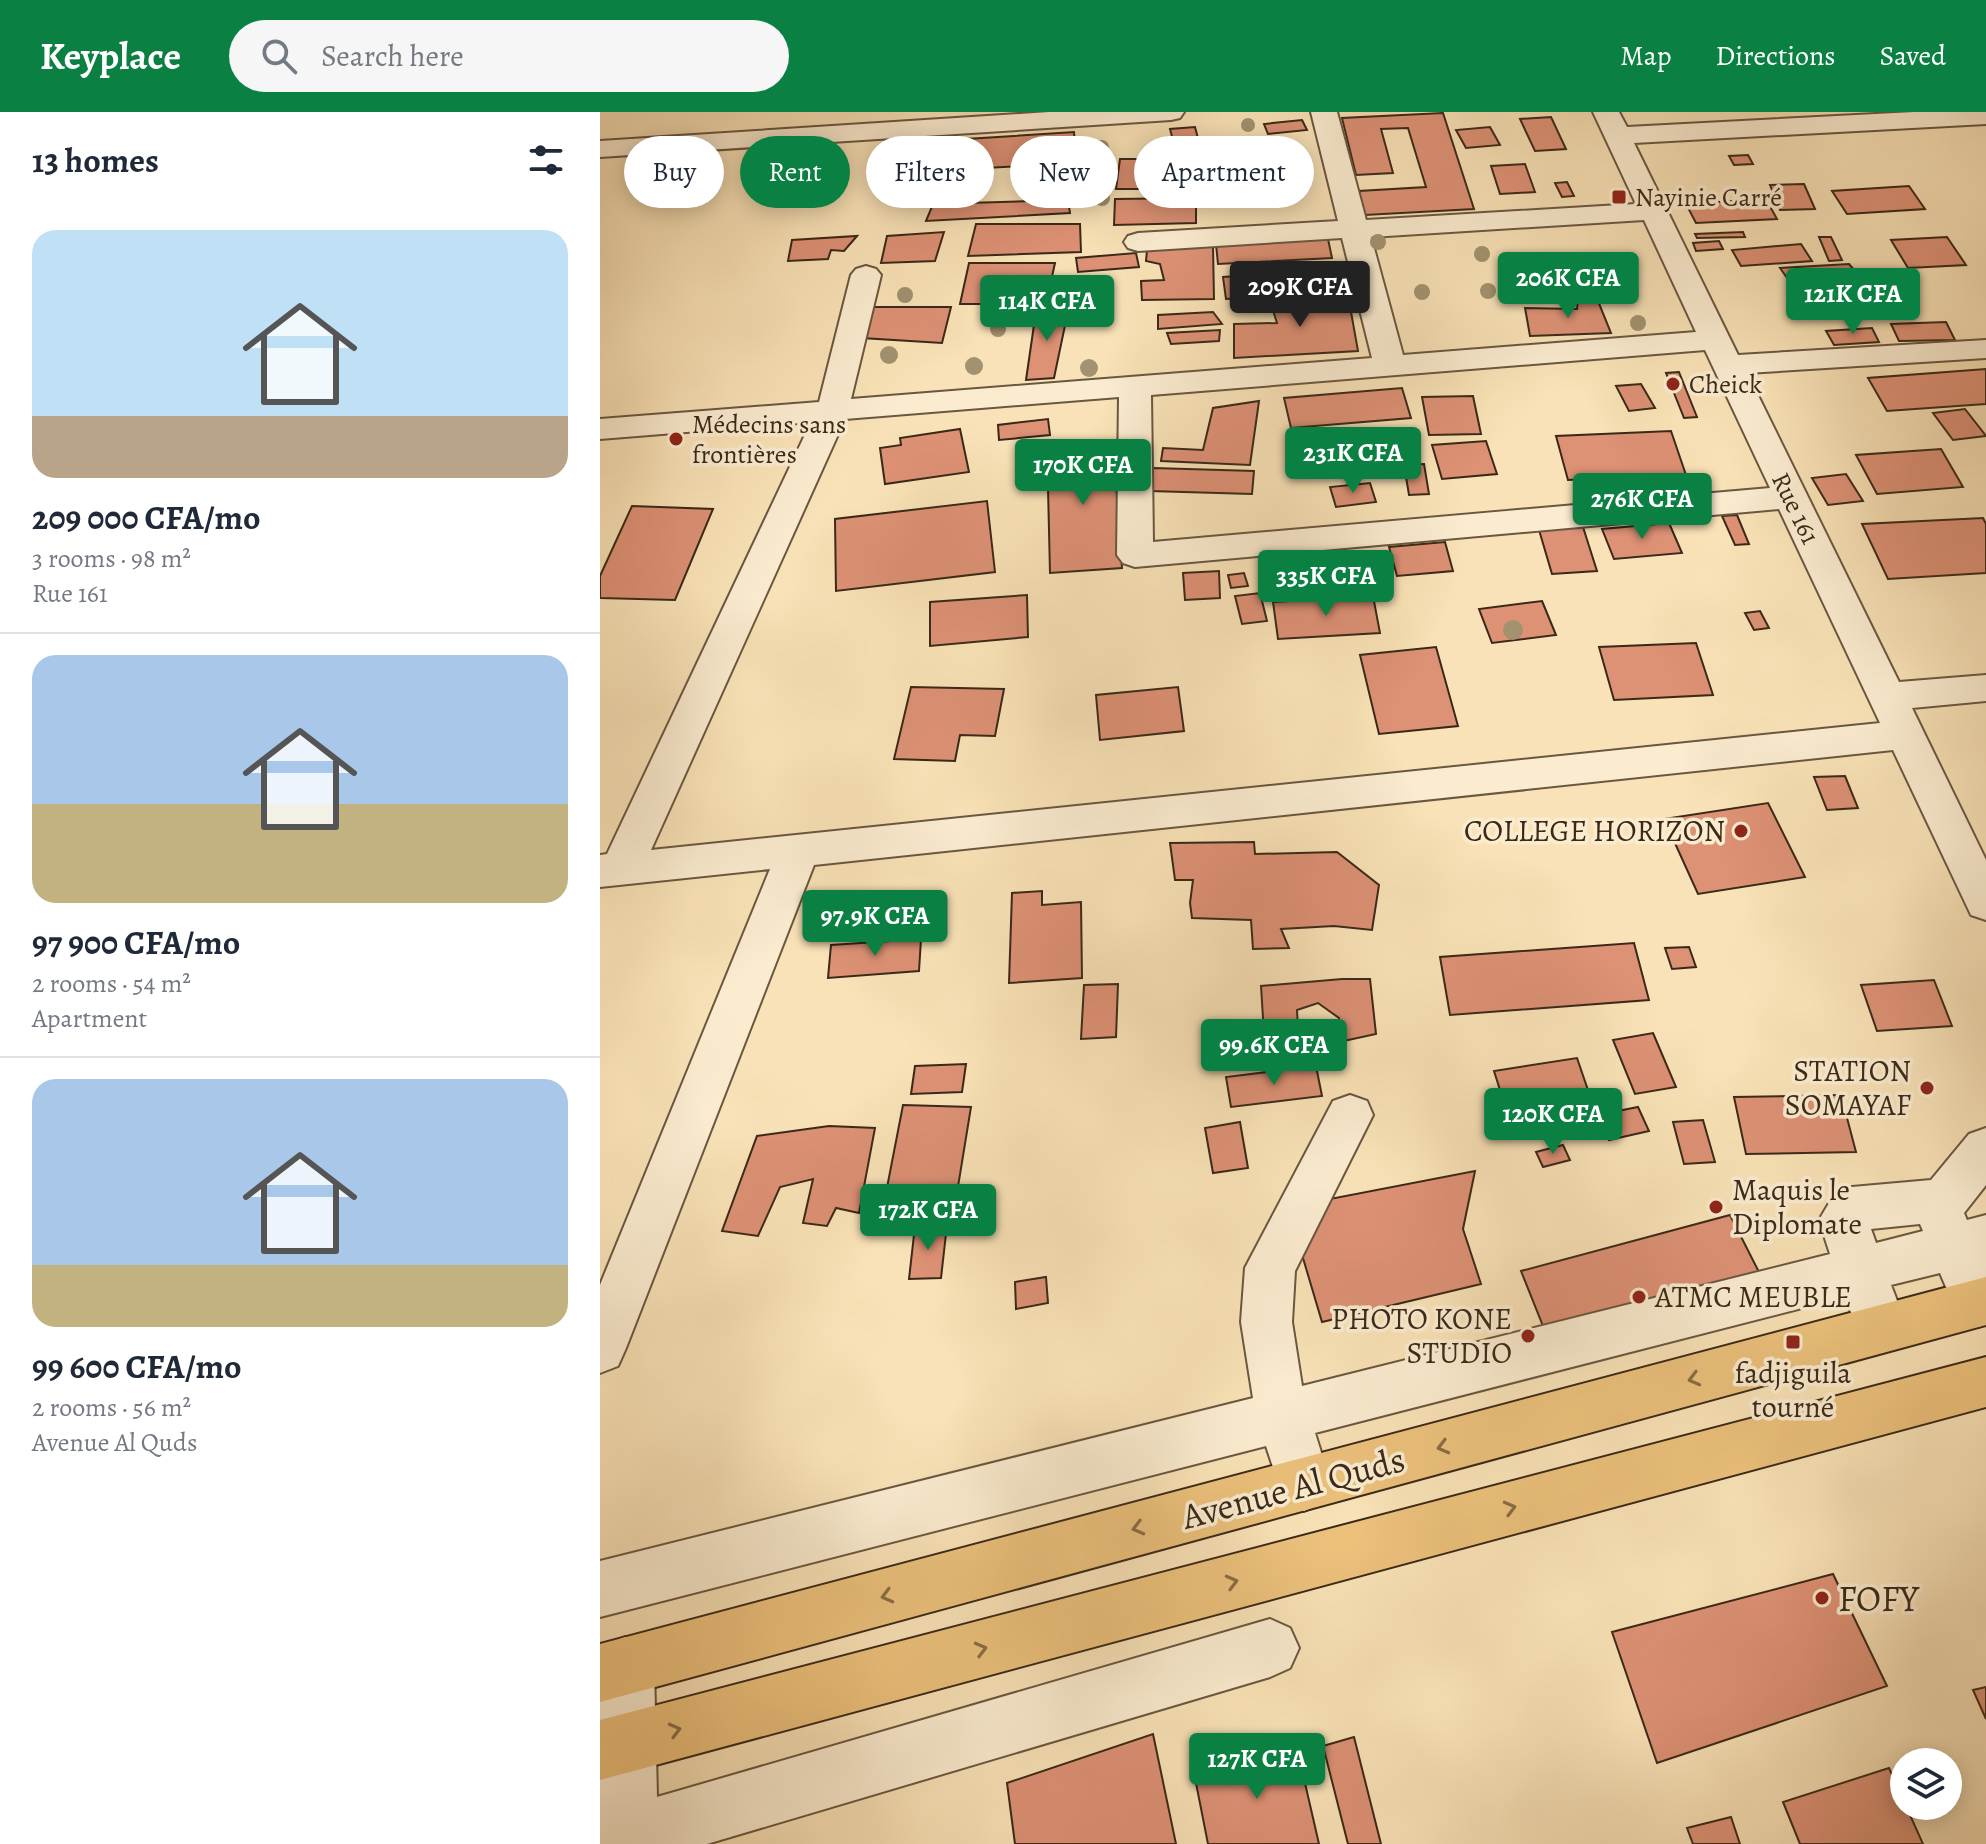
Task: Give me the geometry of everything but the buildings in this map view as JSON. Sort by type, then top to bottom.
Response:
[{"type":"main road","name":"Avenue Al Quds","points":[[613,1669],[1982,1302]]},
{"type":"main road","points":[[613,1747],[1986,1382]]},
{"type":"street","points":[[600,149],[949,119],[1171,112]]},
{"type":"street","points":[[1324,112],[1390,366]]},
{"type":"street","points":[[1611,124],[1986,116]]},
{"type":"street","name":"Rue 161","points":[[1611,124],[1986,903]]},
{"type":"street","points":[[1138,242],[1653,211]]},
{"type":"street","points":[[610,870],[833,409],[866,275]]},
{"type":"street","points":[[600,429],[1390,366],[1721,353],[1986,349]]},
{"type":"street","points":[[1135,386],[1135,555],[1791,497]]},
{"type":"street","points":[[1887,697],[1986,688]]},
{"type":"street","points":[[610,870],[1905,735]]},
{"type":"street","points":[[600,1348],[799,850]]},
{"type":"street","points":[[1304,1484],[1283,1416],[1265,1321],[1265,1297],[1270,1268],[1350,1115]]},
{"type":"street","points":[[1982,1302],[1959,1231],[1986,1149]]},
{"type":"street","points":[[600,1589],[1859,1270],[1959,1231]]},
{"type":"street","points":[[1859,1270],[1882,1329]]},
{"type":"street","points":[[613,1669],[613,1747],[619,1842],[1270,1648]]},
{"type":"place","name":"Nayinie Carré","points":[[1619,197]]},
{"type":"place","name":"Cheick","points":[[1673,384]]},
{"type":"place","name":"Médecins sans frontières","points":[[676,439]]},
{"type":"place","name":"COLLEGE HORIZON","points":[[1741,831]]},
{"type":"place","name":"STATION SOMAYAF","points":[[1927,1088]]},
{"type":"place","name":"Maquis le Diplomate","points":[[1716,1207]]},
{"type":"place","name":"ATMC MEUBLE","points":[[1639,1297]]},
{"type":"place","name":"PHOTO KONE STUDIO","points":[[1528,1336]]},
{"type":"place","name":"fadjiguila tourné","points":[[1793,1342]]},
{"type":"place","name":"FOFY","points":[[1822,1598]]}]
